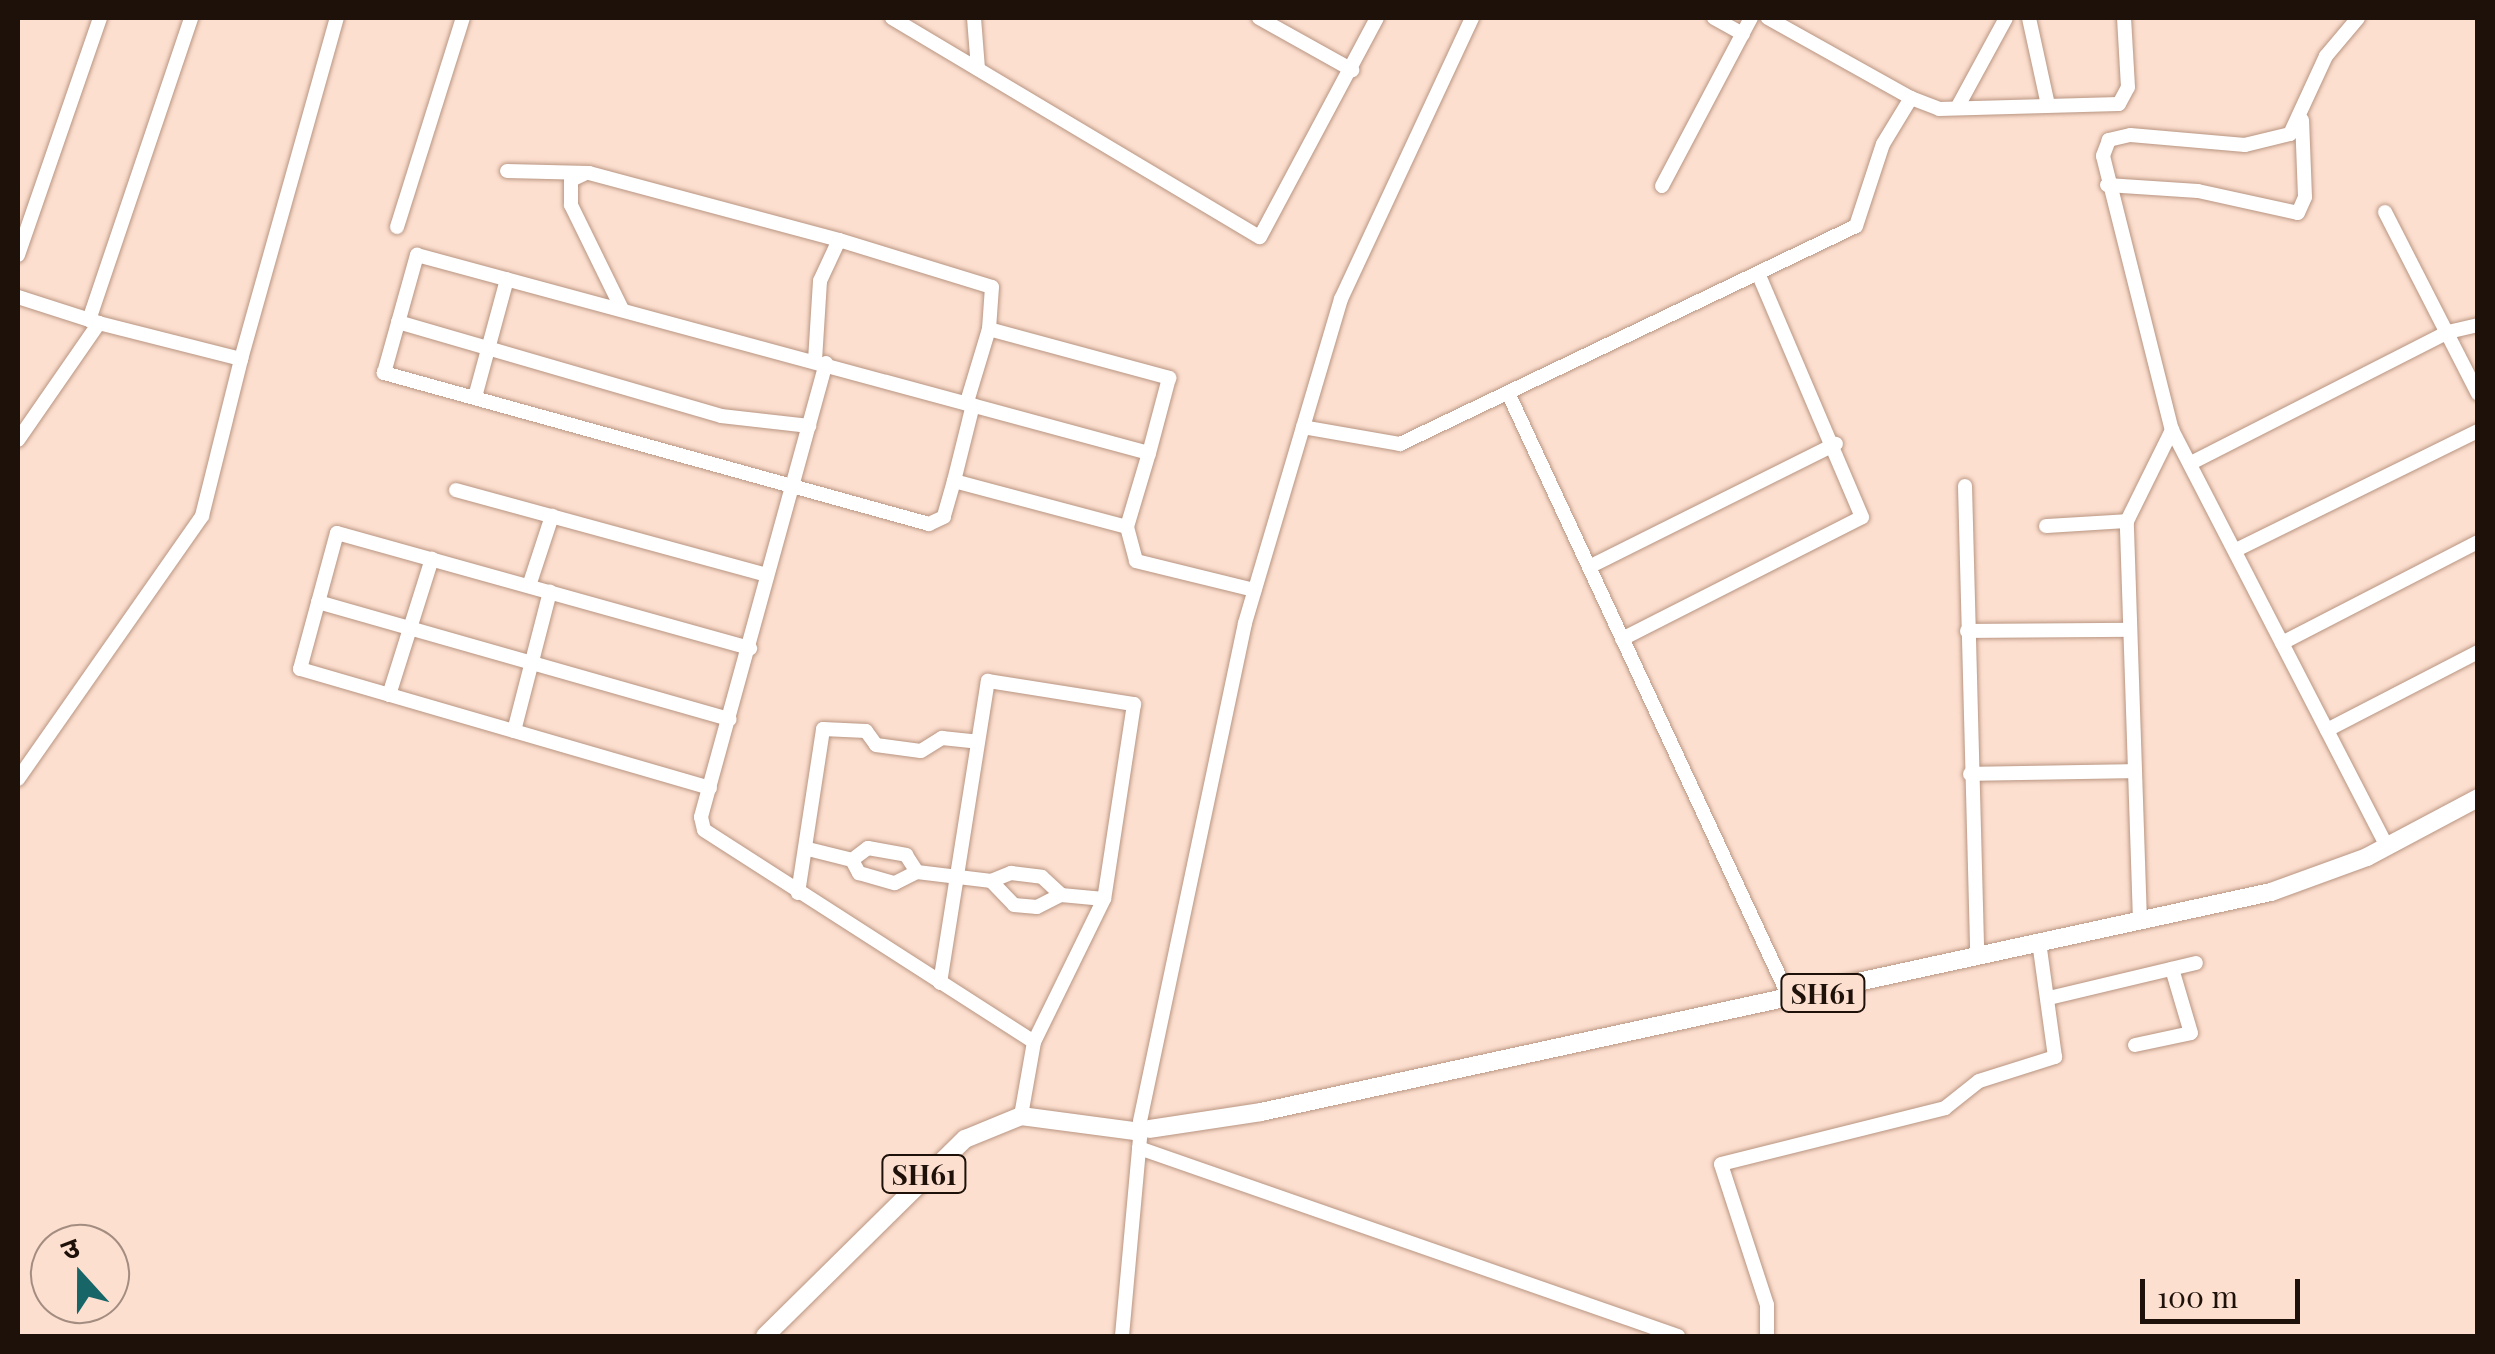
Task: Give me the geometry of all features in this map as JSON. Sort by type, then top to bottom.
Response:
[{"type":"main road","name":"SH61","points":[[764,1336],[935,1164],[965,1139],[1020,1116],[1140,1134],[1791,1000],[2271,892],[2387,846],[2478,798]]},
{"type":"street","points":[[18,256],[100,18]]},
{"type":"street","points":[[18,440],[94,321],[191,18]]},
{"type":"street","points":[[18,779],[195,529],[215,484],[241,358],[338,18]]},
{"type":"street","points":[[397,228],[463,18]]},
{"type":"street","points":[[892,18],[1260,237],[1377,18]]},
{"type":"street","points":[[974,18],[978,69]]},
{"type":"street","points":[[1259,18],[1352,70]]},
{"type":"street","points":[[1122,1336],[1140,1134],[1254,590],[1342,298],[1472,18]]},
{"type":"street","points":[[1714,18],[1743,34]]},
{"type":"street","points":[[1662,186],[1751,18]]},
{"type":"street","points":[[1768,18],[1912,98],[1957,108],[2124,100],[2124,18]]},
{"type":"street","points":[[1957,108],[2006,18]]},
{"type":"street","points":[[2029,18],[2048,104]]},
{"type":"street","points":[[2107,186],[2198,192],[2298,213],[2305,198],[2302,120],[2326,56],[2358,18]]},
{"type":"street","points":[[1303,427],[1400,444],[1760,276],[1856,226],[1883,144],[1912,98]]},
{"type":"street","points":[[2302,120],[2276,140],[2245,145],[2118,136],[2105,147],[2107,186],[2172,430],[2387,846]]},
{"type":"street","points":[[507,170],[589,173],[987,282],[995,294],[990,329],[970,404],[944,518],[929,524],[793,482],[384,373],[417,255],[821,362],[970,404],[1149,452]]},
{"type":"street","points":[[589,173],[571,180],[571,205],[622,309]]},
{"type":"street","points":[[2385,212],[2478,394]]},
{"type":"street","points":[[838,240],[820,282],[821,362],[808,426],[710,788],[704,830],[1034,1042]]},
{"type":"street","points":[[1622,639],[1862,517],[1836,444],[1760,276]]},
{"type":"street","points":[[475,397],[507,278]]},
{"type":"street","points":[[18,297],[94,321],[241,358]]},
{"type":"street","points":[[398,322],[489,345],[721,416],[808,426]]},
{"type":"street","points":[[2191,463],[2448,332],[2478,325]]},
{"type":"street","points":[[990,329],[1169,378],[1127,527],[1130,552],[1147,569],[1254,590]]},
{"type":"street","points":[[1509,395],[1791,1000]]},
{"type":"street","points":[[2140,921],[2127,521],[2172,430]]},
{"type":"street","points":[[2236,550],[2478,431]]},
{"type":"street","points":[[1589,567],[1836,444]]},
{"type":"street","points":[[954,481],[1127,527]]},
{"type":"street","points":[[1965,486],[1977,957]]},
{"type":"street","points":[[456,490],[767,575]]},
{"type":"street","points":[[529,586],[552,516]]},
{"type":"street","points":[[2046,526],[2127,521]]},
{"type":"street","points":[[710,788],[300,669],[337,532],[750,648]]},
{"type":"street","points":[[2282,643],[2478,542]]},
{"type":"street","points":[[389,695],[432,559]]},
{"type":"street","points":[[514,731],[550,592]]},
{"type":"street","points":[[318,602],[730,718]]},
{"type":"street","points":[[1967,631],[2130,630]]},
{"type":"street","points":[[2327,730],[2478,652]]},
{"type":"street","points":[[940,982],[988,681],[1134,704],[1104,899],[1034,1042],[1020,1116]]},
{"type":"street","points":[[798,893],[808,849],[823,729],[866,731],[876,745],[922,752],[942,738],[978,742]]},
{"type":"street","points":[[1970,774],[2134,771]]},
{"type":"street","points":[[852,860],[868,848],[906,855],[917,872]]},
{"type":"street","points":[[808,849],[852,860],[860,872],[895,883],[917,872],[991,881],[1012,873],[1042,878],[1061,895]]},
{"type":"street","points":[[991,881],[1014,905],[1038,907],[1061,895],[1104,899]]},
{"type":"street","points":[[1768,1336],[1765,1297],[1721,1164],[1945,1108],[1979,1080],[2056,1057],[2039,942]]},
{"type":"street","points":[[2049,998],[2196,963]]},
{"type":"street","points":[[2134,1045],[2191,1034],[2172,969]]},
{"type":"street","points":[[1140,1134],[1678,1336]]}]
